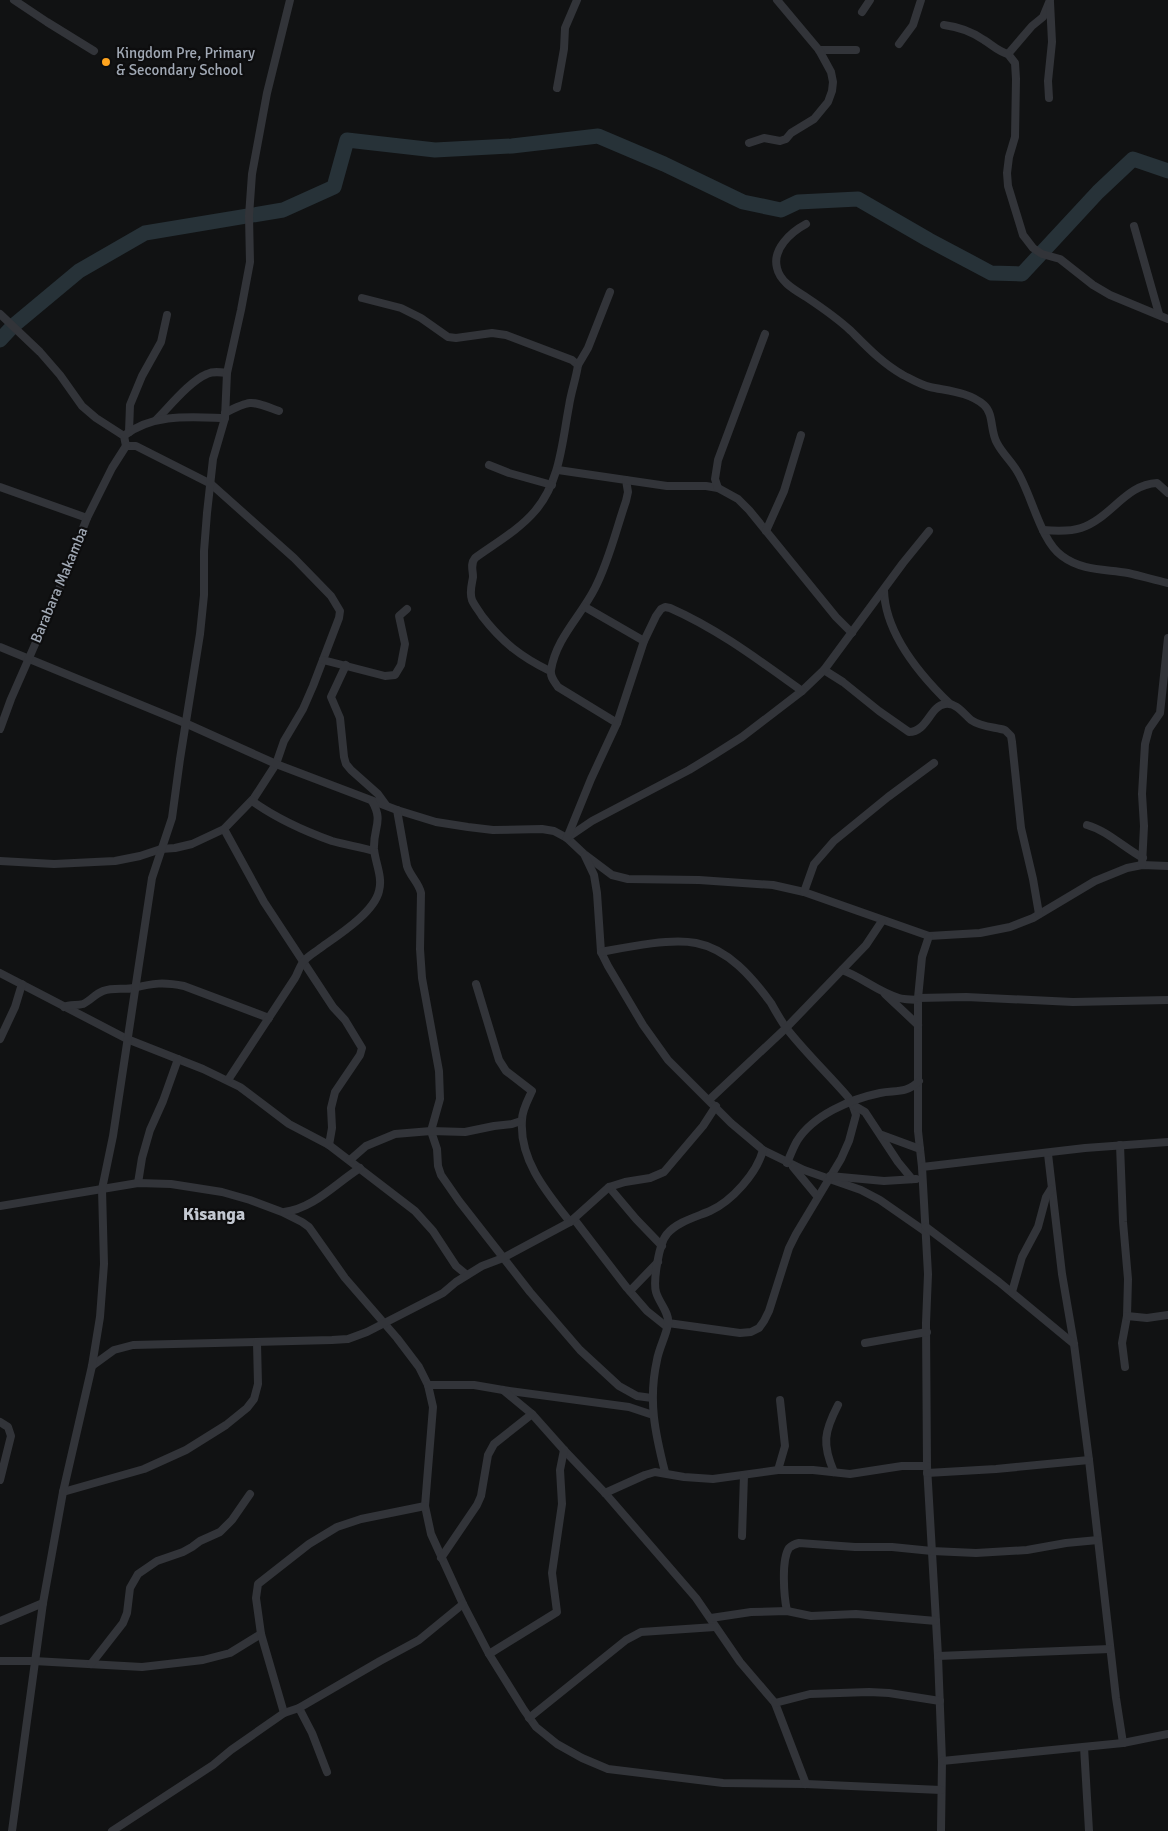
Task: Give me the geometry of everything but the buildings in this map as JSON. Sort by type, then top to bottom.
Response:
[{"type":"street","points":[[14,0],[94,51]]},
{"type":"street","points":[[12,1831],[43,1603],[63,1492],[92,1366],[100,1317],[104,1264],[102,1189],[113,1136],[126,1039],[152,878],[172,818],[200,634],[204,595],[206,523],[213,459],[225,415],[227,372],[250,262],[252,174],[267,92],[290,0]]},
{"type":"street","points":[[557,88],[564,49],[565,28],[577,0]]},
{"type":"street","points":[[749,143],[764,138],[784,140],[791,133],[808,124],[828,102],[833,82],[829,67],[819,50],[777,0]]},
{"type":"street","points":[[862,12],[870,0]]},
{"type":"street","points":[[899,44],[913,25],[921,0]]},
{"type":"street","points":[[1008,54],[1032,26],[1043,17],[1050,0]]},
{"type":"street","points":[[1049,98],[1048,81],[1052,42],[1050,0]]},
{"type":"street","points":[[944,25],[963,28],[971,32],[1008,54],[1015,64],[1014,137],[1007,173],[1008,186],[1024,235],[1033,248],[1042,254],[1060,259],[1093,286],[1110,295],[1165,316]]},
{"type":"street","points":[[819,50],[856,50]]},
{"type":"street","points":[[806,224],[789,235],[779,252],[776,260],[777,269],[782,279],[835,318],[878,358],[892,368],[928,386],[957,392],[983,404],[990,413],[992,430],[997,443],[1024,485],[1044,536],[1062,556],[1093,570],[1127,573],[1168,583]]},
{"type":"street","points":[[1134,226],[1165,316]]},
{"type":"street","points":[[550,671],[520,655],[504,641],[474,604],[470,591],[472,561],[525,522],[537,510],[552,484],[558,470],[568,407],[578,365],[588,348],[610,292]]},
{"type":"street","points":[[362,298],[401,308],[421,318],[448,337],[456,338],[492,333],[506,335],[572,360],[578,365]]},
{"type":"street","points":[[0,314],[40,352],[60,375],[82,406],[96,418],[126,434]]},
{"type":"street","points":[[0,861],[54,864],[115,861],[162,849],[192,844],[224,829],[252,800],[266,782],[276,764],[284,742],[303,709],[339,618],[340,611],[337,604],[294,558],[211,484],[136,446],[126,446],[130,405],[142,376],[161,342],[167,315]]},
{"type":"street","points":[[718,488],[715,479],[718,460],[765,334]]},
{"type":"street","points":[[156,420],[205,374],[227,372]]},
{"type":"street","points":[[126,434],[156,420],[183,416],[225,415],[251,402],[258,402],[279,411]]},
{"type":"street","points":[[766,531],[784,491],[801,435]]},
{"type":"street","name":"Barabara Makamba","points":[[0,729],[10,699],[58,592],[87,518],[112,468],[126,446]]},
{"type":"street","points":[[489,464],[524,478],[552,484]]},
{"type":"street","points":[[558,470],[667,486],[706,486],[718,488],[738,500],[749,510],[836,617],[852,633]]},
{"type":"street","points":[[617,724],[558,686],[553,680],[550,671],[566,632],[596,588],[626,501],[628,492],[626,480]]},
{"type":"street","points":[[1043,530],[1055,531],[1082,528],[1095,522],[1137,488],[1147,484],[1157,484],[1168,493]]},
{"type":"street","points":[[0,487],[87,518]]},
{"type":"street","points":[[567,838],[592,821],[712,756],[742,737],[802,691],[824,670],[929,531]]},
{"type":"street","points":[[884,590],[884,599],[889,614],[905,649],[922,676],[950,704],[977,723],[1005,730],[1011,736],[1021,828],[1039,914]]},
{"type":"street","points":[[585,606],[644,641]]},
{"type":"street","points":[[567,838],[591,779],[617,724],[644,641],[661,609],[665,607],[670,608],[709,627],[802,691]]},
{"type":"street","points":[[323,660],[385,676],[395,675],[401,665],[405,644],[399,616],[407,609]]},
{"type":"street","points":[[1142,862],[1144,826],[1142,794],[1145,744],[1149,729],[1160,713],[1168,638]]},
{"type":"street","points":[[0,646],[185,723],[276,764],[372,801],[436,822],[492,830],[542,829],[554,831],[567,838],[584,854],[612,875],[628,879],[663,878],[752,882],[773,885],[804,892],[929,936],[980,933],[1019,924],[1095,881],[1142,862]]},
{"type":"street","points":[[346,665],[330,697],[342,726],[344,756],[351,770],[378,794],[386,805]]},
{"type":"street","points":[[824,670],[843,682],[909,732],[918,730],[942,704],[950,704]]},
{"type":"street","points":[[804,892],[814,864],[834,842],[888,797],[934,763]]},
{"type":"street","points":[[252,800],[270,814],[285,822],[333,841],[374,851]]},
{"type":"street","points":[[228,1080],[270,1018],[304,961],[352,925],[377,898],[380,890],[380,878],[374,851],[374,839],[379,820],[378,811],[372,801]]},
{"type":"street","points":[[398,810],[406,866],[418,885],[420,893],[422,978],[439,1071],[440,1099],[431,1131],[438,1149],[438,1166],[441,1175],[530,1292],[580,1350],[619,1386],[637,1396],[652,1398]]},
{"type":"street","points":[[1087,825],[1101,831],[1142,862],[1168,866]]},
{"type":"street","points":[[224,829],[264,902],[304,961],[332,1007],[345,1020],[362,1048],[360,1055],[335,1092],[331,1108],[332,1128],[328,1145]]},
{"type":"street","points":[[584,854],[594,875],[602,952],[633,1008],[668,1060],[750,1140],[763,1150],[789,1164],[829,1177],[867,1193],[926,1230],[1012,1292],[1074,1344]]},
{"type":"street","points":[[709,1100],[786,1028],[866,945],[882,921]]},
{"type":"street","points":[[929,936],[922,957],[918,999],[918,1131],[928,1274],[927,1469],[940,1701],[942,1762],[941,1831]]},
{"type":"street","points":[[602,952],[678,942],[696,943],[718,950],[739,966],[770,1003],[786,1028],[852,1104],[865,1112],[898,1162],[912,1179]]},
{"type":"street","points":[[842,970],[867,981],[883,992],[918,1025]]},
{"type":"street","points":[[0,972],[126,1039],[228,1080],[240,1087],[289,1124],[328,1145],[350,1160],[414,1211],[433,1231],[456,1266],[467,1274]]},
{"type":"street","points":[[64,1007],[66,1005],[84,1004],[97,994],[115,988],[135,988],[155,983],[169,983],[184,986],[270,1018]]},
{"type":"street","points":[[0,1039],[15,1007],[22,984]]},
{"type":"street","points":[[476,984],[499,1060],[506,1071],[532,1091],[522,1121],[524,1146],[531,1167],[541,1185],[647,1311],[668,1325],[740,1334],[759,1328],[769,1312],[789,1248],[850,1141],[856,1115],[852,1104]]},
{"type":"street","points":[[883,992],[898,998],[918,999],[966,997],[1082,1002],[1168,1000]]},
{"type":"street","points":[[138,1183],[150,1130],[178,1059]]},
{"type":"street","points":[[789,1164],[798,1140],[814,1123],[873,1094],[904,1091],[918,1081]]},
{"type":"street","points":[[92,1366],[114,1350],[133,1344],[257,1343],[348,1339],[367,1332],[443,1293],[467,1274],[503,1258],[572,1221],[609,1187],[625,1182],[642,1180],[664,1172],[703,1126],[716,1106]]},
{"type":"street","points":[[350,1160],[366,1146],[395,1134],[431,1131],[465,1132],[522,1121]]},
{"type":"street","points":[[881,1135],[920,1149]]},
{"type":"street","points":[[922,1167],[1120,1145],[1168,1142]]},
{"type":"street","points":[[1120,1145],[1123,1222],[1128,1279],[1127,1316],[1122,1343],[1125,1367]]},
{"type":"street","points":[[665,1472],[653,1415],[652,1398],[658,1354],[668,1325],[667,1316],[656,1291],[655,1280],[665,1236],[675,1227],[718,1207],[733,1196],[759,1162],[763,1150]]},
{"type":"street","points":[[1048,1154],[1062,1274],[1074,1344],[1089,1460],[1110,1649],[1123,1743]]},
{"type":"street","points":[[789,1164],[817,1196]]},
{"type":"street","points":[[282,1212],[294,1211],[307,1205],[360,1168]]},
{"type":"street","points":[[829,1177],[884,1181],[922,1178]]},
{"type":"street","points":[[0,1206],[138,1183],[171,1184],[222,1192],[250,1200],[282,1212],[309,1227],[345,1278],[419,1366],[428,1385],[433,1407],[425,1506],[431,1534],[463,1604],[489,1654],[536,1727],[557,1744],[582,1758],[608,1769],[723,1783],[806,1784],[941,1790]]},
{"type":"street","points":[[609,1187],[662,1246]]},
{"type":"street","points":[[1012,1292],[1022,1257],[1038,1226],[1046,1197],[1051,1189]]},
{"type":"street","points":[[630,1291],[658,1262]]},
{"type":"street","points":[[1127,1316],[1147,1318],[1168,1315]]},
{"type":"street","points":[[865,1343],[927,1332]]},
{"type":"street","points":[[63,1492],[144,1468],[186,1450],[226,1425],[247,1408],[254,1399],[258,1384],[257,1343]]},
{"type":"street","points":[[428,1385],[474,1384],[504,1390],[629,1407],[653,1415]]},
{"type":"street","points":[[504,1390],[532,1414],[679,1576],[711,1618],[715,1627],[740,1662],[775,1703],[806,1784]]},
{"type":"street","points":[[778,1470],[785,1446],[780,1400]]},
{"type":"street","points":[[834,1472],[828,1459],[826,1433],[838,1405]]},
{"type":"street","points":[[441,1558],[481,1496],[488,1454],[494,1444],[532,1414]]},
{"type":"street","points":[[0,1422],[8,1427],[11,1436],[0,1480]]},
{"type":"street","points":[[489,1654],[557,1612],[552,1573],[562,1504],[560,1470],[564,1450]]},
{"type":"street","points":[[605,1493],[655,1472],[665,1472],[684,1477],[713,1478],[778,1470],[813,1470],[850,1474],[902,1466],[927,1469],[996,1469],[1089,1460]]},
{"type":"street","points":[[742,1536],[744,1475]]},
{"type":"street","points":[[91,1664],[123,1624],[127,1612],[130,1588],[138,1574],[157,1560],[183,1552],[200,1541],[220,1532],[232,1520],[250,1494]]},
{"type":"street","points":[[284,1713],[261,1634],[256,1598],[258,1584],[309,1544],[337,1527],[362,1519],[425,1506]]},
{"type":"street","points":[[787,1611],[784,1595],[784,1575],[788,1550],[793,1544],[892,1547],[976,1553],[1027,1550],[1098,1540]]},
{"type":"street","points":[[0,1621],[43,1603]]},
{"type":"street","points":[[112,1831],[213,1765],[284,1713],[299,1708],[419,1640],[463,1604]]},
{"type":"street","points":[[711,1618],[751,1612],[787,1611],[811,1616],[856,1614],[936,1621]]},
{"type":"street","points":[[530,1718],[626,1640],[641,1632],[715,1627]]},
{"type":"street","points":[[0,1661],[142,1667],[203,1660],[230,1653],[261,1634]]},
{"type":"street","points":[[938,1656],[1110,1649]]},
{"type":"street","points":[[775,1703],[810,1694],[869,1692],[889,1693],[940,1701]]},
{"type":"street","points":[[299,1708],[327,1772]]},
{"type":"street","points":[[942,1762],[1123,1743],[1168,1734]]},
{"type":"street","points":[[1084,1747],[1089,1831]]},
{"type":"waterway","points":[[0,340],[13,326],[79,271],[145,233],[283,210],[334,187],[347,140],[435,150],[512,146],[598,136],[664,164],[743,202],[781,210],[798,202],[858,199],[991,273],[1022,274],[1098,192],[1133,159],[1168,171]]},
{"type":"place","name":"Kingdom Pre, Primary & Secondary School","points":[[106,62]]},
{"type":"district","name":"Kisanga","points":[[214,1214]]}]
